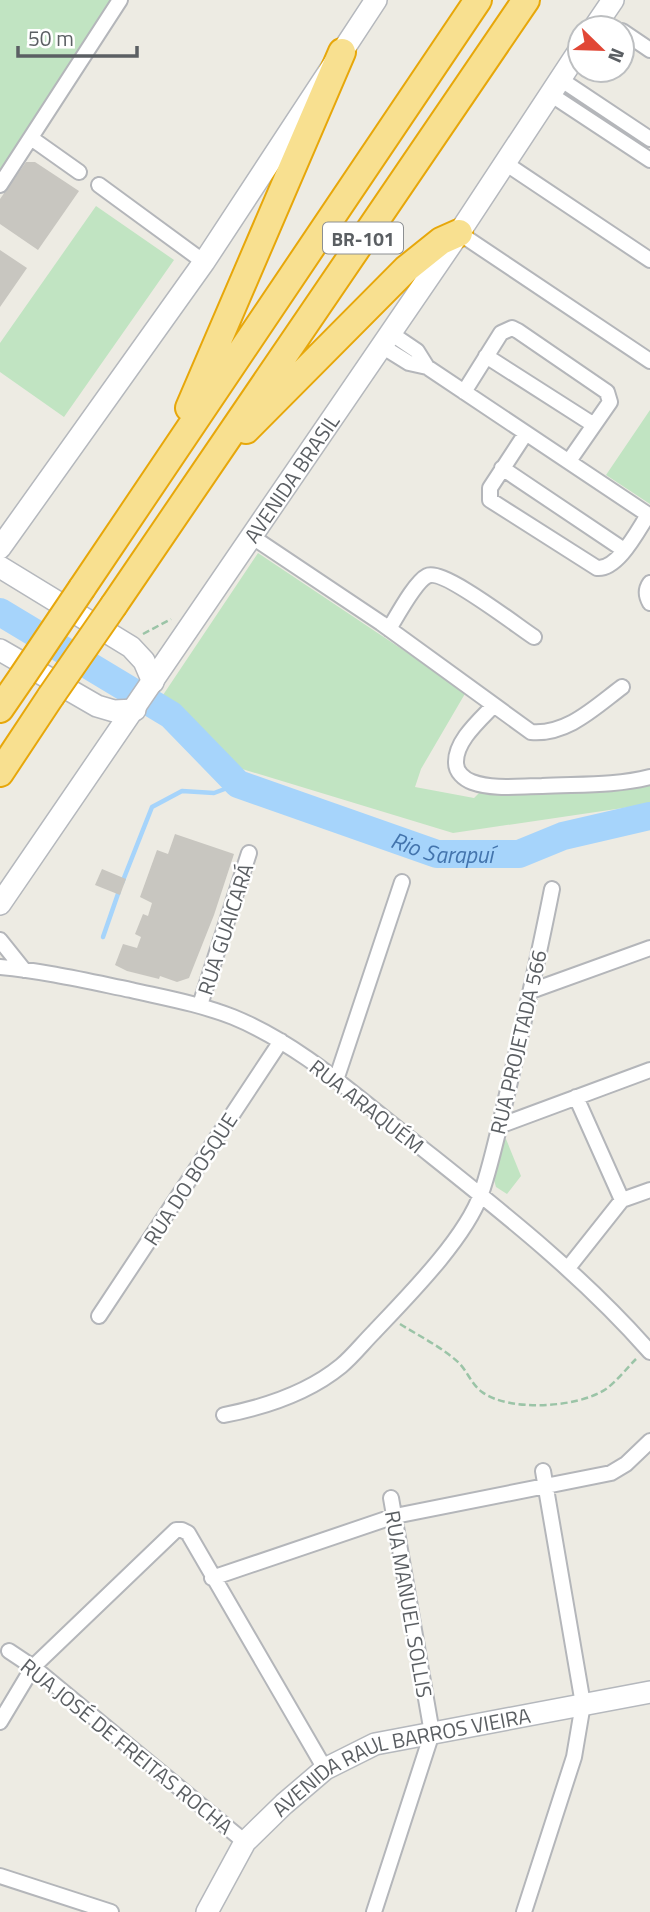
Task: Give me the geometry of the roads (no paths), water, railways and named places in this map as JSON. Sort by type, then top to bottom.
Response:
[{"type":"highway","name":"BR-101","points":[[0,709],[478,0]]},
{"type":"highway","name":"BR-101","points":[[0,773],[526,0]]},
{"type":"highway","points":[[163,467],[342,52]]},
{"type":"highway","points":[[200,476],[406,269],[441,242],[459,233]]},
{"type":"street","points":[[0,185],[120,0]]},
{"type":"street","points":[[1,545],[204,262],[376,0]]},
{"type":"street","name":"AVENIDA BRASIL","points":[[0,904],[459,233],[566,70]]},
{"type":"street","points":[[555,86],[650,139]]},
{"type":"street","points":[[555,86],[650,160]]},
{"type":"street","points":[[31,138],[79,172]]},
{"type":"street","points":[[512,167],[650,260]]},
{"type":"street","points":[[99,185],[204,262]]},
{"type":"street","points":[[459,233],[650,360]]},
{"type":"street","points":[[464,393],[501,333],[512,328],[519,331],[607,393],[610,402],[569,461]]},
{"type":"street","points":[[385,339],[409,362],[427,367],[464,393],[526,433],[569,461],[649,515],[610,566],[597,568],[490,500],[490,488],[526,433]]},
{"type":"street","points":[[486,356],[594,425]]},
{"type":"street","points":[[502,468],[624,550]]},
{"type":"street","points":[[251,536],[389,629],[531,732],[558,730],[575,722],[622,687]]},
{"type":"street","points":[[0,568],[138,653],[148,667],[151,685]]},
{"type":"street","points":[[389,629],[425,576],[432,575],[451,580],[534,637]]},
{"type":"street","points":[[650,583],[646,597],[650,604]]},
{"type":"street","points":[[0,650],[97,706],[114,711],[136,708]]},
{"type":"street","points":[[494,705],[468,733],[458,751],[456,763],[464,779],[499,787],[607,783],[650,776]]},
{"type":"street","name":"RUA GUAICARÁ","points":[[200,1005],[249,853]]},
{"type":"street","points":[[336,1080],[402,882]]},
{"type":"street","name":"RUA PROJETADA 566","points":[[225,1415],[259,1408],[296,1393],[340,1367],[389,1316],[452,1243],[470,1217],[480,1195],[499,1126],[552,889]]},
{"type":"street","points":[[0,940],[24,970]]},
{"type":"street","points":[[531,991],[650,948]]},
{"type":"street","name":"RUA ARAQUÉM","points":[[0,967],[67,976],[200,1005],[235,1018],[281,1041],[336,1080],[568,1268],[610,1307],[649,1349]]},
{"type":"street","name":"RUA DO BOSQUE","points":[[99,1317],[281,1041]]},
{"type":"street","points":[[499,1126],[650,1070]]},
{"type":"street","points":[[576,1097],[622,1200]]},
{"type":"street","points":[[568,1268],[622,1200],[650,1190]]},
{"type":"street","points":[[212,1578],[395,1516],[611,1473],[626,1464],[650,1441]]},
{"type":"street","points":[[524,1912],[574,1757],[583,1704],[543,1471]]},
{"type":"street","name":"RUA MANUEL SOLLIS","points":[[374,1912],[432,1733],[391,1498]]},
{"type":"street","points":[[0,1722],[33,1667],[176,1531],[182,1530],[188,1533],[325,1769]]},
{"type":"street","name":"RUA JOSÉ DE FREITAS ROCHA","points":[[9,1651],[33,1667],[245,1842]]},
{"type":"street","name":"AVENIDA RAUL BARROS VIEIRA","points":[[207,1912],[245,1842],[325,1769],[375,1744],[650,1692]]},
{"type":"street","points":[[0,1875],[111,1912]]},
{"type":"waterway","name":"Rio Sarapuí","points":[[0,612],[171,715],[238,784],[437,854],[519,854],[563,836],[650,816]]},
{"type":"waterway","name":"Rio Sarapuí","points":[[122,883],[152,807],[182,791],[214,793],[238,784]]},
{"type":"waterway","name":"Rio Sarapuí","points":[[103,937],[119,891]]}]
